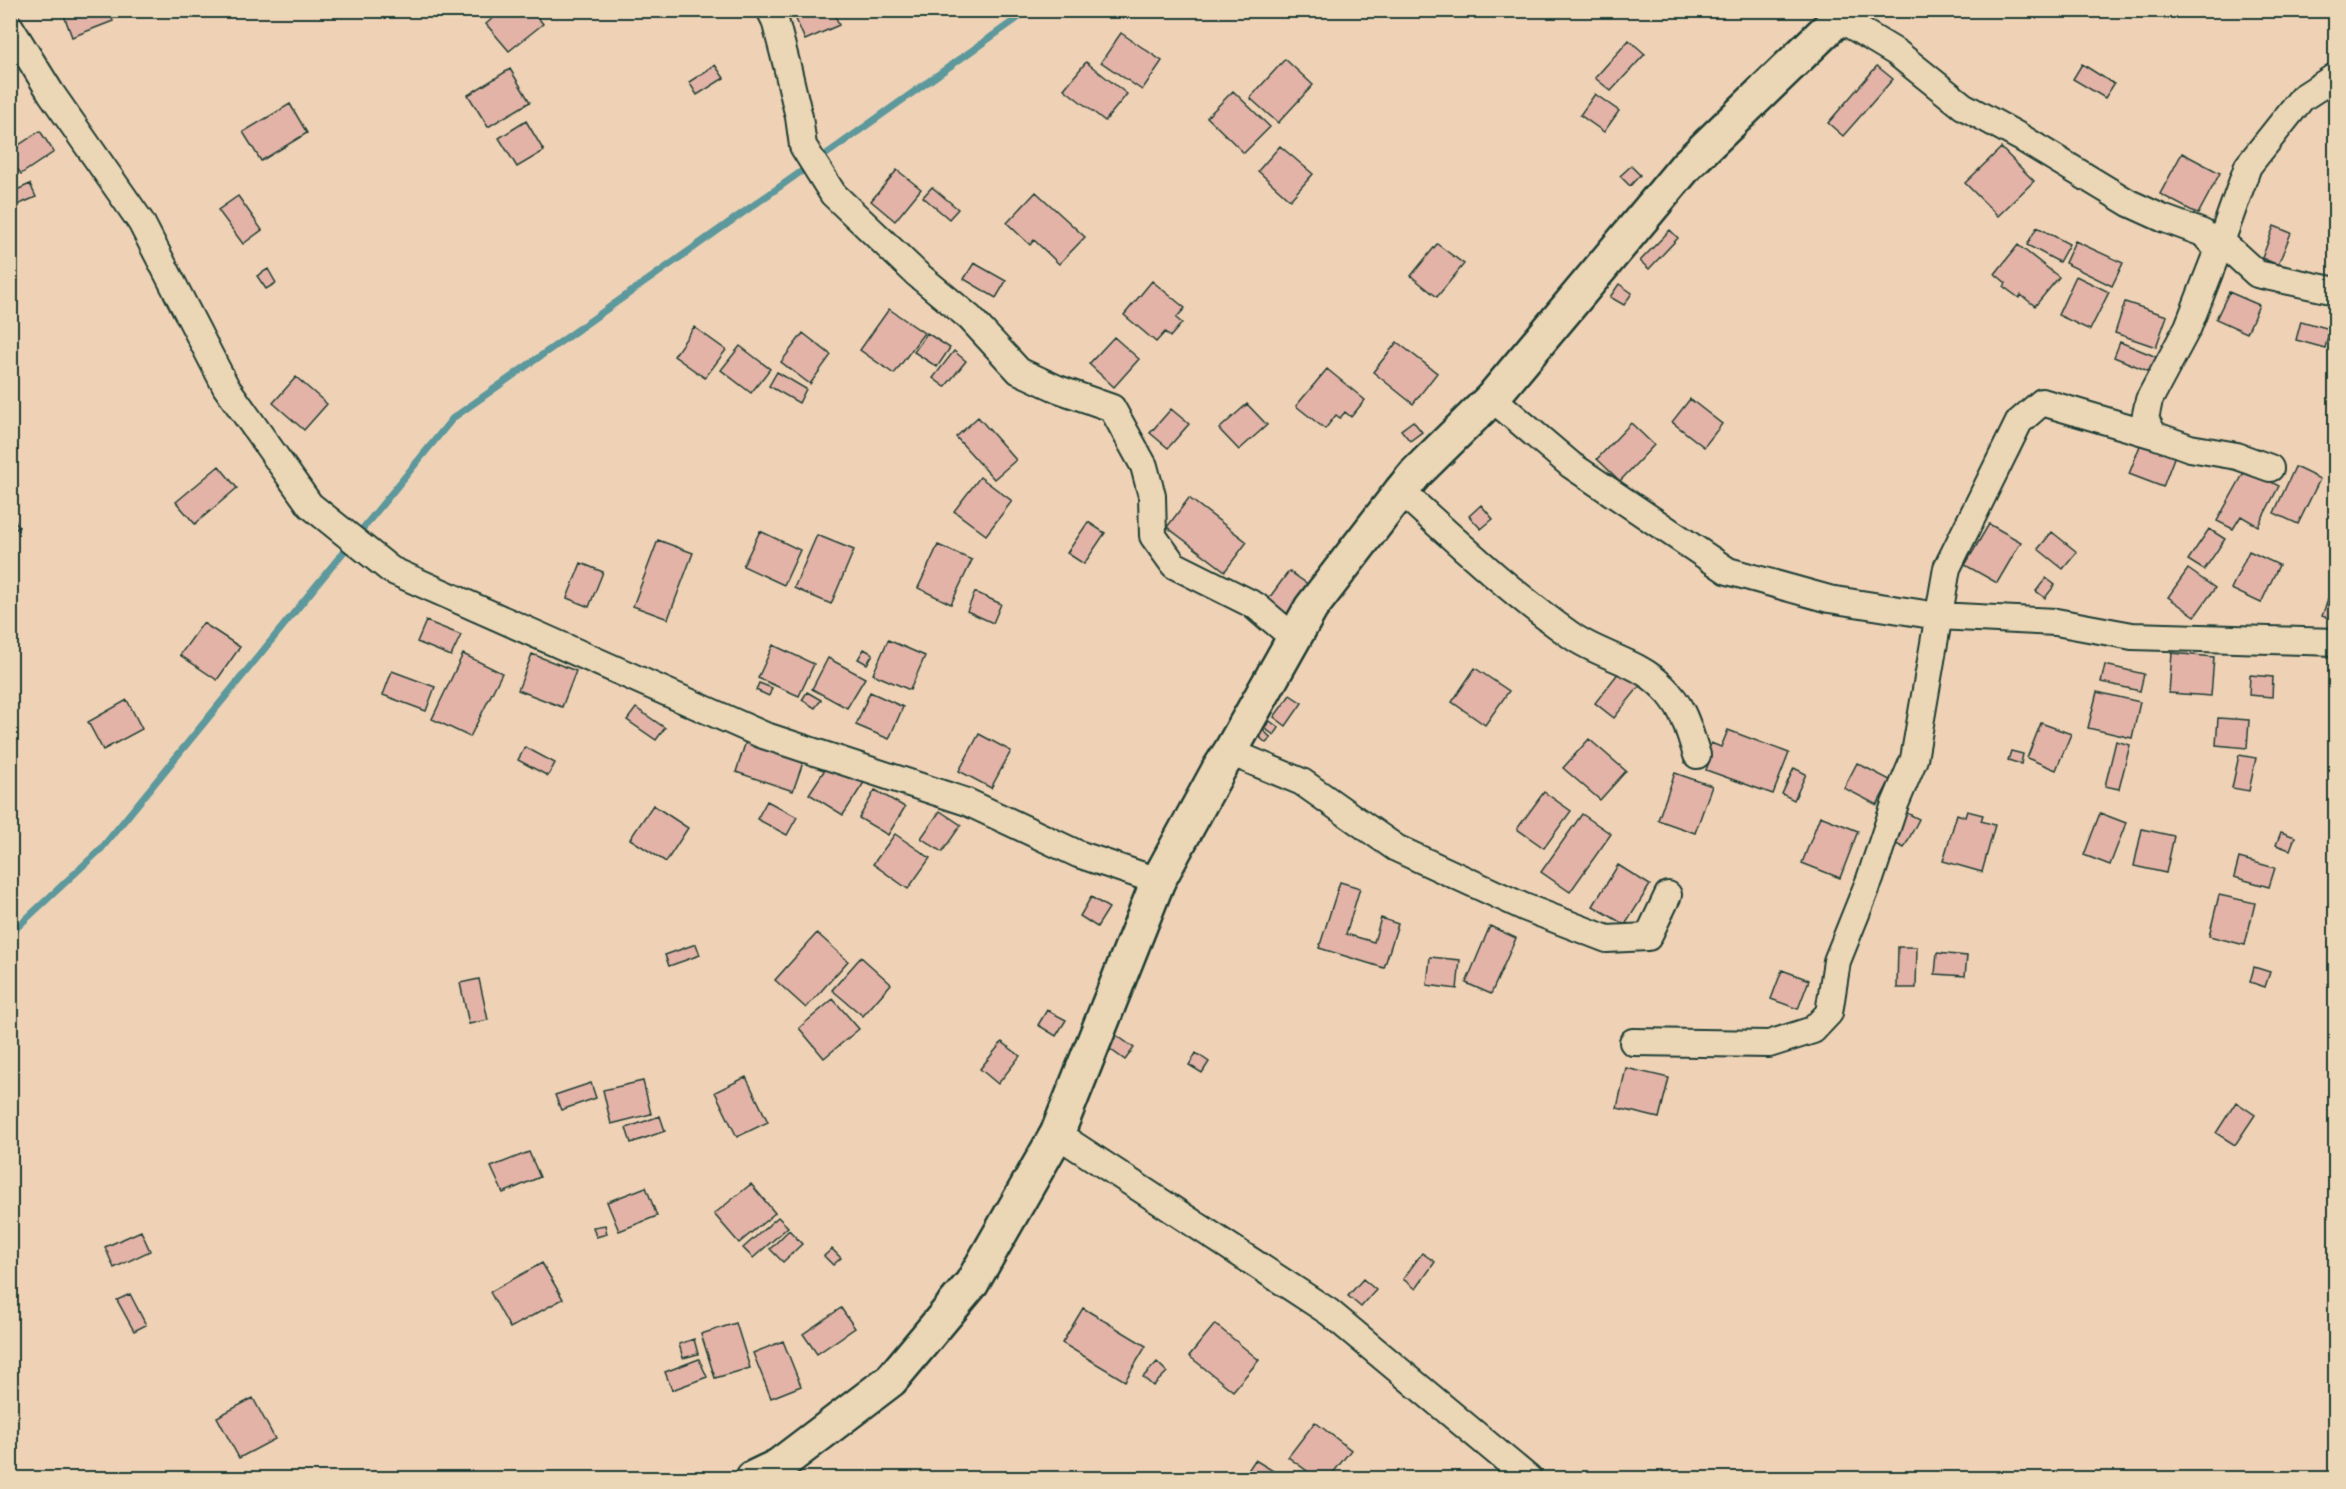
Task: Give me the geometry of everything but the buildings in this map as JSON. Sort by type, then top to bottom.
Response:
[{"type":"street","points":[[770,10],[775,20],[787,66],[803,146],[833,194],[917,274],[970,318],[1019,371],[1059,389],[1112,408],[1144,466],[1152,496],[1153,536],[1174,565],[1256,606],[1294,638]]},
{"type":"street","points":[[753,1479],[778,1466],[891,1380],[972,1283],[1057,1134],[1158,881],[1311,608],[1416,473],[1492,398],[1686,166],[1843,14],[1897,53],[1963,106],[2020,137],[2129,203],[2203,233],[2257,274],[2336,291]]},
{"type":"street","points":[[10,27],[51,93],[141,222],[226,387],[310,505],[390,570],[763,735],[967,802],[1078,854],[1158,881]]},
{"type":"street","points":[[2154,435],[2145,418],[2149,400],[2188,327],[2248,166],[2302,98],[2336,76]]},
{"type":"street","points":[[1492,398],[1571,465],[1728,571],[1829,599],[1938,616],[2055,621],[2132,636],[2336,642]]},
{"type":"street","points":[[1633,1041],[1769,1044],[1813,1029],[1829,1013],[1837,961],[1914,759],[1947,568],[2019,422],[2042,402],[2190,448],[2237,456],[2270,468]]},
{"type":"street","points":[[1401,491],[1478,560],[1573,637],[1634,666],[1662,685],[1682,709],[1697,755]]},
{"type":"street","points":[[1230,752],[1302,782],[1396,848],[1524,907],[1607,939],[1648,937],[1668,895]]},
{"type":"street","points":[[1057,1134],[1329,1312],[1528,1479]]},
{"type":"waterway","points":[[818,160],[1029,10]]},
{"type":"waterway","points":[[10,934],[101,849],[453,418],[809,166]]}]
